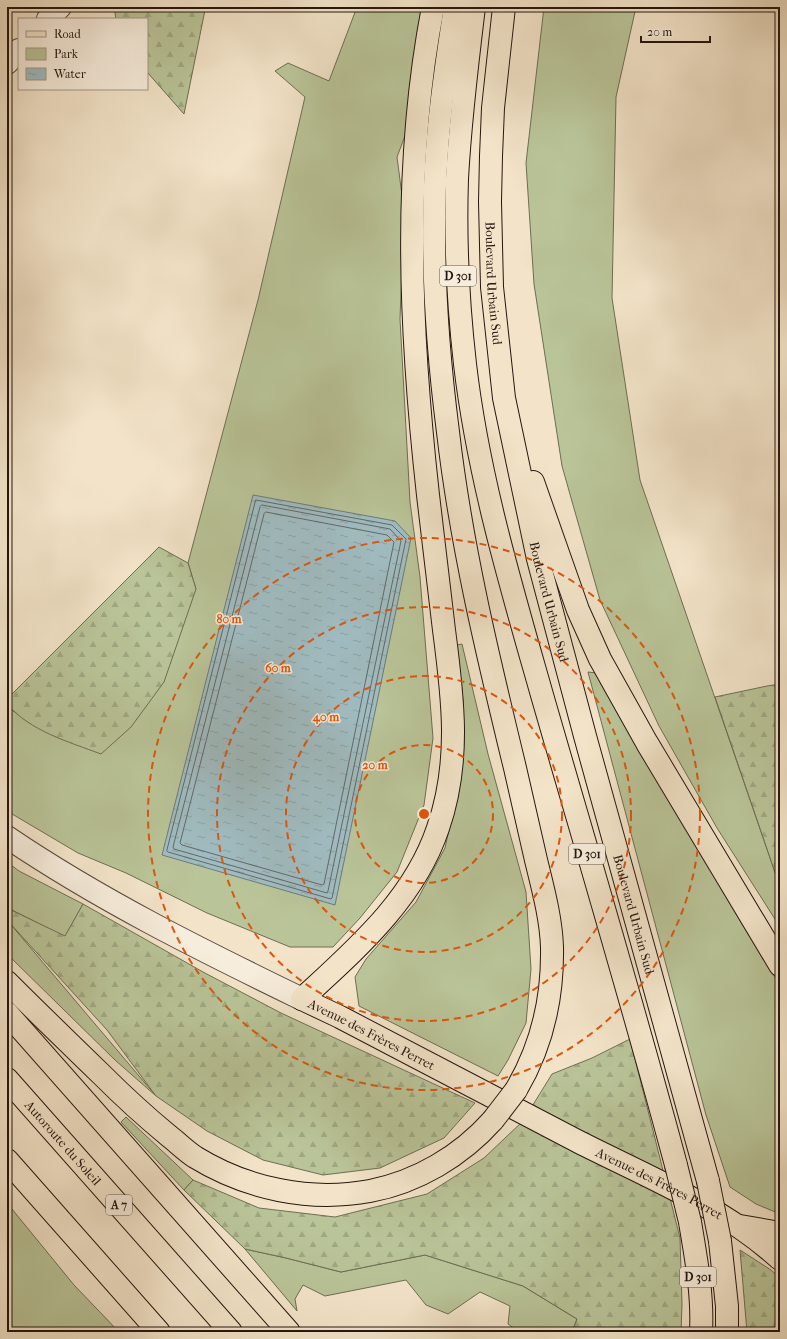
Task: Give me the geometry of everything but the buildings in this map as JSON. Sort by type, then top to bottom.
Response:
[{"type":"main road","points":[[302,1000],[360,945],[404,894],[421,866],[438,829],[450,781],[453,753],[452,690],[428,495],[421,423],[415,345],[413,287],[412,187],[415,136],[432,7]]},
{"type":"main road","points":[[7,982],[146,1118],[194,1156],[234,1176],[283,1191],[332,1196],[355,1194],[399,1183],[454,1156],[467,1146],[493,1120],[516,1090],[532,1059],[544,1026],[550,989],[552,944],[545,898],[490,665],[472,581],[447,426],[440,358],[434,220],[437,149],[444,80],[455,7]]},
{"type":"main road","name":"D 301","points":[[474,7],[462,112],[457,205],[461,326],[470,404],[490,500],[518,609],[676,1165],[690,1222],[701,1302],[701,1332]]},
{"type":"main road","name":"Boulevard Urbain Sud","points":[[504,7],[493,108],[490,194],[492,287],[504,398],[540,567],[587,744],[708,1181],[720,1241],[727,1306],[727,1332]]},
{"type":"main road","points":[[504,398],[578,610],[600,659],[639,730],[780,965]]},
{"type":"main road","name":"Avenue des Frères Perret","points":[[302,1000],[340,1017],[672,1188],[739,1226]]},
{"type":"main road","points":[[7,1013],[290,1332]]},
{"type":"main road","name":"Autoroute du Soleil","points":[[7,1079],[231,1332]]},
{"type":"main road","points":[[7,1160],[159,1332]]},
{"type":"main road","points":[[739,1226],[780,1233]]},
{"type":"main road","points":[[739,1226],[780,1260]]},
{"type":"street","points":[[7,63],[18,51]]},
{"type":"street","name":"Avenue des Frères Perret","points":[[7,837],[98,895],[223,961],[302,1000]]},
{"type":"green space","points":[[114,7],[207,7],[205,10],[184,114],[148,73],[148,18],[116,18]]},
{"type":"green space","points":[[357,7],[423,7],[406,133],[397,157],[404,211],[400,319],[410,502],[420,577],[433,738],[424,805],[397,872],[360,918],[333,947],[290,947],[207,913],[126,873],[78,853],[7,811],[7,704],[14,712],[196,589],[188,563],[258,300],[305,97],[275,71],[288,63],[329,81]]},
{"type":"green space","points":[[544,7],[636,7],[616,97],[612,298],[640,480],[780,887],[780,927],[717,828],[659,726],[600,600],[562,466],[534,284],[526,163]]},
{"type":"green space","points":[[159,547],[188,563],[196,589],[164,682],[131,727],[101,754],[51,735],[27,722],[7,704],[7,699]]},
{"type":"green space","points":[[462,644],[488,754],[526,892],[531,969],[526,1023],[508,1060],[498,1076],[359,1006],[355,977],[366,959],[416,902],[445,848],[456,798],[464,743],[463,700],[457,645]]},
{"type":"green space","points":[[588,672],[597,673],[780,986],[780,1214],[756,1204],[730,1187],[706,1115]]},
{"type":"green space","points":[[780,684],[780,887],[715,697]]},
{"type":"green space","points":[[7,862],[19,871],[83,904],[65,937],[8,908],[7,910]]},
{"type":"green space","points":[[83,904],[203,972],[281,1013],[475,1103],[444,1138],[380,1168],[323,1175],[263,1160],[207,1131],[156,1096],[107,1030],[7,920],[7,908],[65,936]]},
{"type":"green space","points":[[7,920],[156,1096],[115,1060],[7,954]]},
{"type":"green space","points":[[630,1039],[680,1238],[682,1304],[681,1332],[572,1332],[577,1319],[523,1286],[425,1255],[341,1272],[245,1249],[184,1190],[193,1180],[259,1208],[335,1217],[427,1194],[484,1158],[523,1121],[552,1074],[592,1058]]},
{"type":"green space","points":[[126,1117],[193,1180],[184,1190],[121,1122]]},
{"type":"green space","points":[[7,1203],[74,1285],[119,1332],[7,1332]]},
{"type":"green space","points":[[245,1249],[341,1272],[425,1255],[523,1286],[577,1319],[572,1332],[519,1332],[508,1324],[510,1306],[480,1292],[448,1314],[426,1305],[406,1280],[325,1296],[303,1285],[295,1299],[297,1311]]},
{"type":"green space","points":[[740,1250],[771,1270],[780,1278],[780,1332],[747,1332]]},
{"type":"water","points":[[253,495],[395,521],[411,538],[335,905],[162,855]]}]
